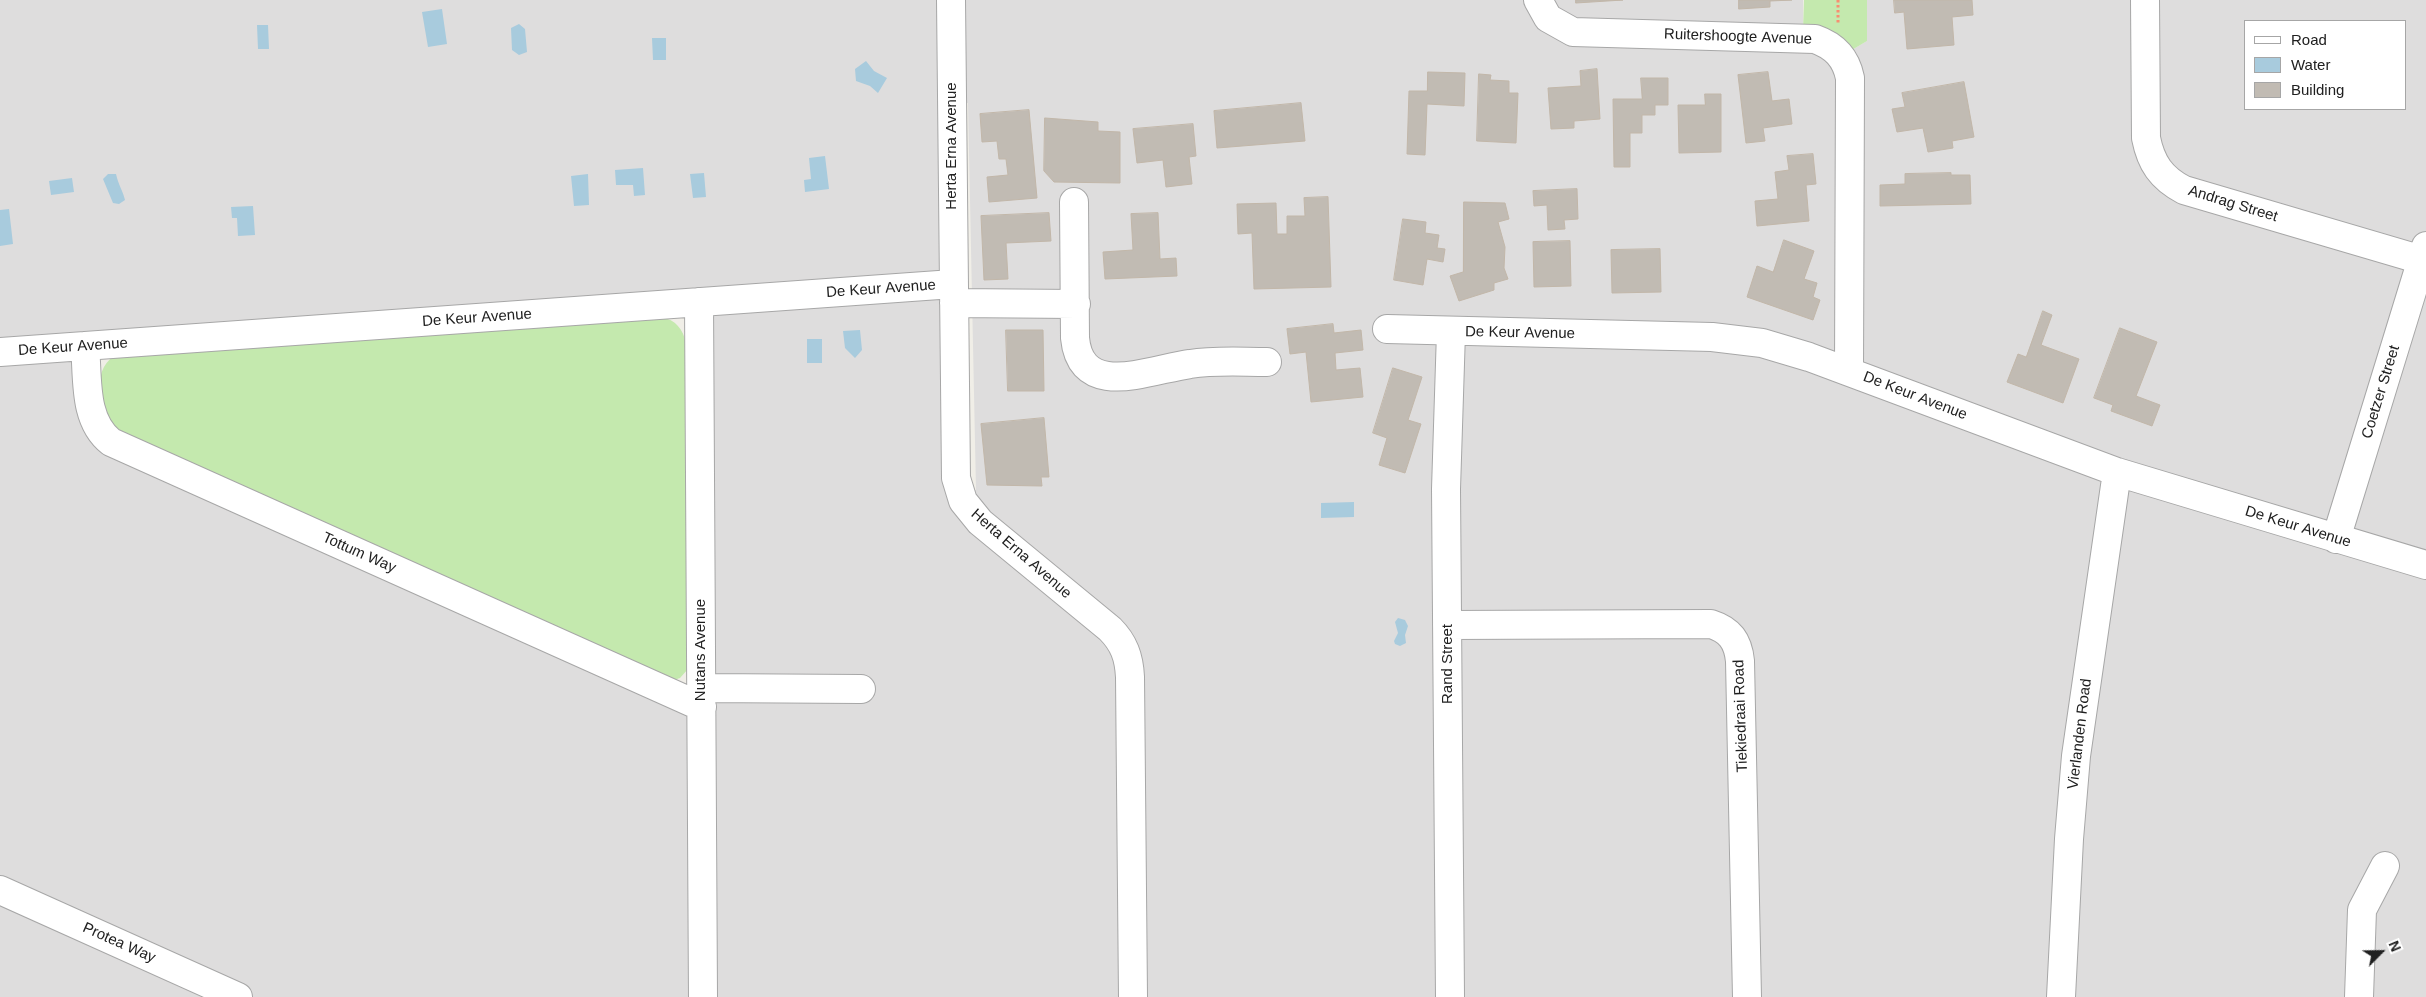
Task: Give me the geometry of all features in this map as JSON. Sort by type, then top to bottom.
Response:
[{"type":"street","name":"Herta Erna Avenue","points":[[951,0],[955,466],[957,484],[963,501],[980,522],[1110,629],[1122,643],[1130,664],[1133,997]]},
{"type":"street","name":"Ruitershoogte Avenue","points":[[1538,0],[1548,18],[1573,32],[1816,39],[1826,43],[1837,52],[1848,68],[1850,78],[1849,371]]},
{"type":"street","name":"Andrag Street","points":[[2145,0],[2146,138],[2150,154],[2161,175],[2170,183],[2184,190],[2424,253]]},
{"type":"street","points":[[1074,202],[1075,338],[1080,360],[1094,371],[1103,375],[1131,376],[1202,362],[1267,362]]},
{"type":"street","name":"Coetzer Street","points":[[2336,539],[2424,253]]},
{"type":"street","name":"De Keur Avenue","points":[[0,352],[699,302],[953,294],[1076,304]]},
{"type":"street","name":"Nutans Avenue","points":[[699,302],[703,997]]},
{"type":"street","name":"De Keur Avenue","points":[[1386,329],[1740,339],[1781,348],[1849,371],[2117,472],[2426,565]]},
{"type":"street","name":"Rand Street","points":[[1450,997],[1446,489],[1451,332]]},
{"type":"street","name":"Tottum Way","points":[[85,346],[91,412],[98,429],[111,442],[702,697]]},
{"type":"street","name":"Vierlanden Road","points":[[2061,997],[2069,840],[2076,756],[2117,472]]},
{"type":"street","name":"Tiekiedraai Road","points":[[1447,625],[1711,624],[1730,634],[1736,642],[1740,661],[1747,997]]},
{"type":"street","points":[[702,697],[861,689]]},
{"type":"street","points":[[2359,997],[2362,910],[2385,866]]},
{"type":"street","name":"Protea Way","points":[[0,890],[238,997]]},
{"type":"shaded area","points":[[0,0],[1803,0],[1803,29],[1850,51],[1867,41],[1867,0],[2426,0],[2426,997],[0,997]],"holes":[[[951,103],[968,103],[976,490],[958,490]],[[698,302],[700,708],[91,412],[85,345]]]},
{"type":"green space","points":[[1804,0],[1867,0],[1867,41],[1850,51],[1803,29]]},
{"type":"green space","points":[[661,317],[671,320],[678,326],[683,333],[686,343],[688,669],[680,678],[674,680],[114,429],[105,411],[100,391],[102,371],[114,356]]},
{"type":"water","points":[[442,9],[447,44],[428,47],[422,12]]},
{"type":"water","points":[[519,24],[525,29],[527,52],[519,55],[512,50],[511,28]]},
{"type":"water","points":[[257,25],[268,25],[269,49],[258,49]]},
{"type":"water","points":[[652,38],[666,38],[666,60],[653,60]]},
{"type":"water","points":[[866,61],[874,71],[887,78],[878,93],[870,86],[856,81],[855,69]]},
{"type":"water","points":[[825,156],[829,189],[805,192],[804,180],[811,179],[809,158]]},
{"type":"water","points":[[643,168],[645,195],[634,196],[633,185],[616,185],[615,170]]},
{"type":"water","points":[[704,173],[706,197],[693,198],[690,174]]},
{"type":"water","points":[[108,174],[116,174],[125,200],[119,204],[113,203],[103,179]]},
{"type":"water","points":[[588,174],[589,205],[574,206],[571,176]]},
{"type":"water","points":[[72,178],[74,192],[51,195],[49,181]]},
{"type":"water","points":[[253,206],[255,235],[238,236],[237,218],[232,218],[231,207]]},
{"type":"water","points":[[9,209],[13,244],[0,246],[0,210]]},
{"type":"water","points":[[860,330],[862,350],[855,358],[845,348],[843,331]]},
{"type":"water","points":[[807,339],[822,339],[822,363],[807,363]]},
{"type":"water","points":[[1354,502],[1354,517],[1321,518],[1321,503]]},
{"type":"water","points":[[1398,618],[1405,620],[1408,626],[1405,635],[1406,643],[1400,646],[1395,644],[1394,641],[1398,633],[1395,622]]},
{"type":"building","points":[[1576,0],[1623,0],[1576,3]]},
{"type":"building","points":[[1739,0],[1792,0],[1770,1],[1770,7],[1739,9]]},
{"type":"building","points":[[1894,0],[1972,0],[1973,15],[1952,17],[1954,45],[1907,49],[1904,12],[1895,13]]},
{"type":"building","points":[[1597,69],[1600,119],[1574,121],[1574,128],[1551,129],[1548,88],[1581,86],[1580,71]]},
{"type":"building","points":[[1428,72],[1465,73],[1464,106],[1427,104],[1425,155],[1407,154],[1409,91],[1427,91]]},
{"type":"building","points":[[1768,72],[1772,101],[1789,99],[1792,124],[1763,128],[1765,141],[1746,143],[1738,75]]},
{"type":"building","points":[[1479,74],[1491,75],[1490,80],[1509,81],[1509,93],[1518,93],[1516,143],[1477,141]]},
{"type":"building","points":[[1641,78],[1668,78],[1668,105],[1655,105],[1655,115],[1642,115],[1642,133],[1630,133],[1630,167],[1614,167],[1613,99],[1642,99]]},
{"type":"building","points":[[1964,82],[1974,137],[1952,141],[1953,148],[1928,152],[1923,128],[1897,132],[1892,109],[1905,107],[1902,93]]},
{"type":"building","points":[[1705,94],[1721,94],[1721,152],[1679,153],[1678,105],[1705,105]]},
{"type":"building","points":[[1301,103],[1305,141],[1217,148],[1214,111]]},
{"type":"building","points":[[1029,110],[1037,198],[989,202],[987,177],[1008,175],[1006,159],[999,159],[997,141],[982,142],[980,114]]},
{"type":"building","points":[[1045,118],[1098,122],[1098,131],[1120,132],[1120,183],[1054,182],[1044,171]]},
{"type":"building","points":[[1193,124],[1196,156],[1189,157],[1192,184],[1166,187],[1163,160],[1137,163],[1133,129]]},
{"type":"building","points":[[1813,154],[1816,184],[1806,185],[1809,221],[1757,226],[1755,201],[1778,199],[1775,172],[1789,170],[1787,156]]},
{"type":"building","points":[[1951,173],[1951,175],[1970,175],[1971,204],[1880,206],[1880,185],[1905,184],[1905,174]]},
{"type":"building","points":[[1577,189],[1578,219],[1564,220],[1565,229],[1548,230],[1547,205],[1534,206],[1533,191]]},
{"type":"building","points":[[1328,197],[1331,287],[1254,289],[1252,233],[1238,234],[1237,204],[1276,203],[1277,234],[1287,234],[1287,216],[1305,216],[1304,198]]},
{"type":"building","points":[[1464,202],[1505,203],[1509,219],[1498,222],[1505,247],[1504,268],[1508,279],[1494,283],[1494,290],[1459,301],[1450,276],[1463,272]]},
{"type":"building","points":[[1049,213],[1051,241],[1006,243],[1008,279],[984,280],[981,216]]},
{"type":"building","points":[[1158,213],[1160,259],[1176,258],[1177,276],[1105,279],[1103,252],[1133,250],[1131,214]]},
{"type":"building","points":[[1403,219],[1426,222],[1425,233],[1439,235],[1437,248],[1445,249],[1443,262],[1427,259],[1423,285],[1394,280]]},
{"type":"building","points":[[1784,240],[1814,251],[1804,279],[1817,283],[1813,297],[1820,300],[1813,320],[1747,297],[1757,266],[1773,272]]},
{"type":"building","points":[[1570,241],[1571,286],[1534,287],[1533,242]]},
{"type":"building","points":[[1660,249],[1661,292],[1612,293],[1611,250]]},
{"type":"building","points":[[2043,311],[2052,315],[2041,345],[2079,359],[2063,403],[2007,382],[2018,354],[2026,357]]},
{"type":"building","points":[[1333,324],[1334,333],[1361,330],[1363,350],[1335,353],[1336,370],[1360,368],[1363,397],[1311,402],[1306,352],[1290,354],[1287,329]]},
{"type":"building","points":[[2120,328],[2157,342],[2136,396],[2160,405],[2152,426],[2111,411],[2113,405],[2094,398]]},
{"type":"building","points":[[1006,330],[1043,330],[1044,391],[1008,391]]},
{"type":"building","points":[[1393,368],[1422,377],[1408,420],[1421,424],[1405,473],[1379,465],[1387,438],[1373,433]]},
{"type":"building","points":[[1044,418],[1049,477],[1041,477],[1042,486],[987,485],[981,424]]}]
